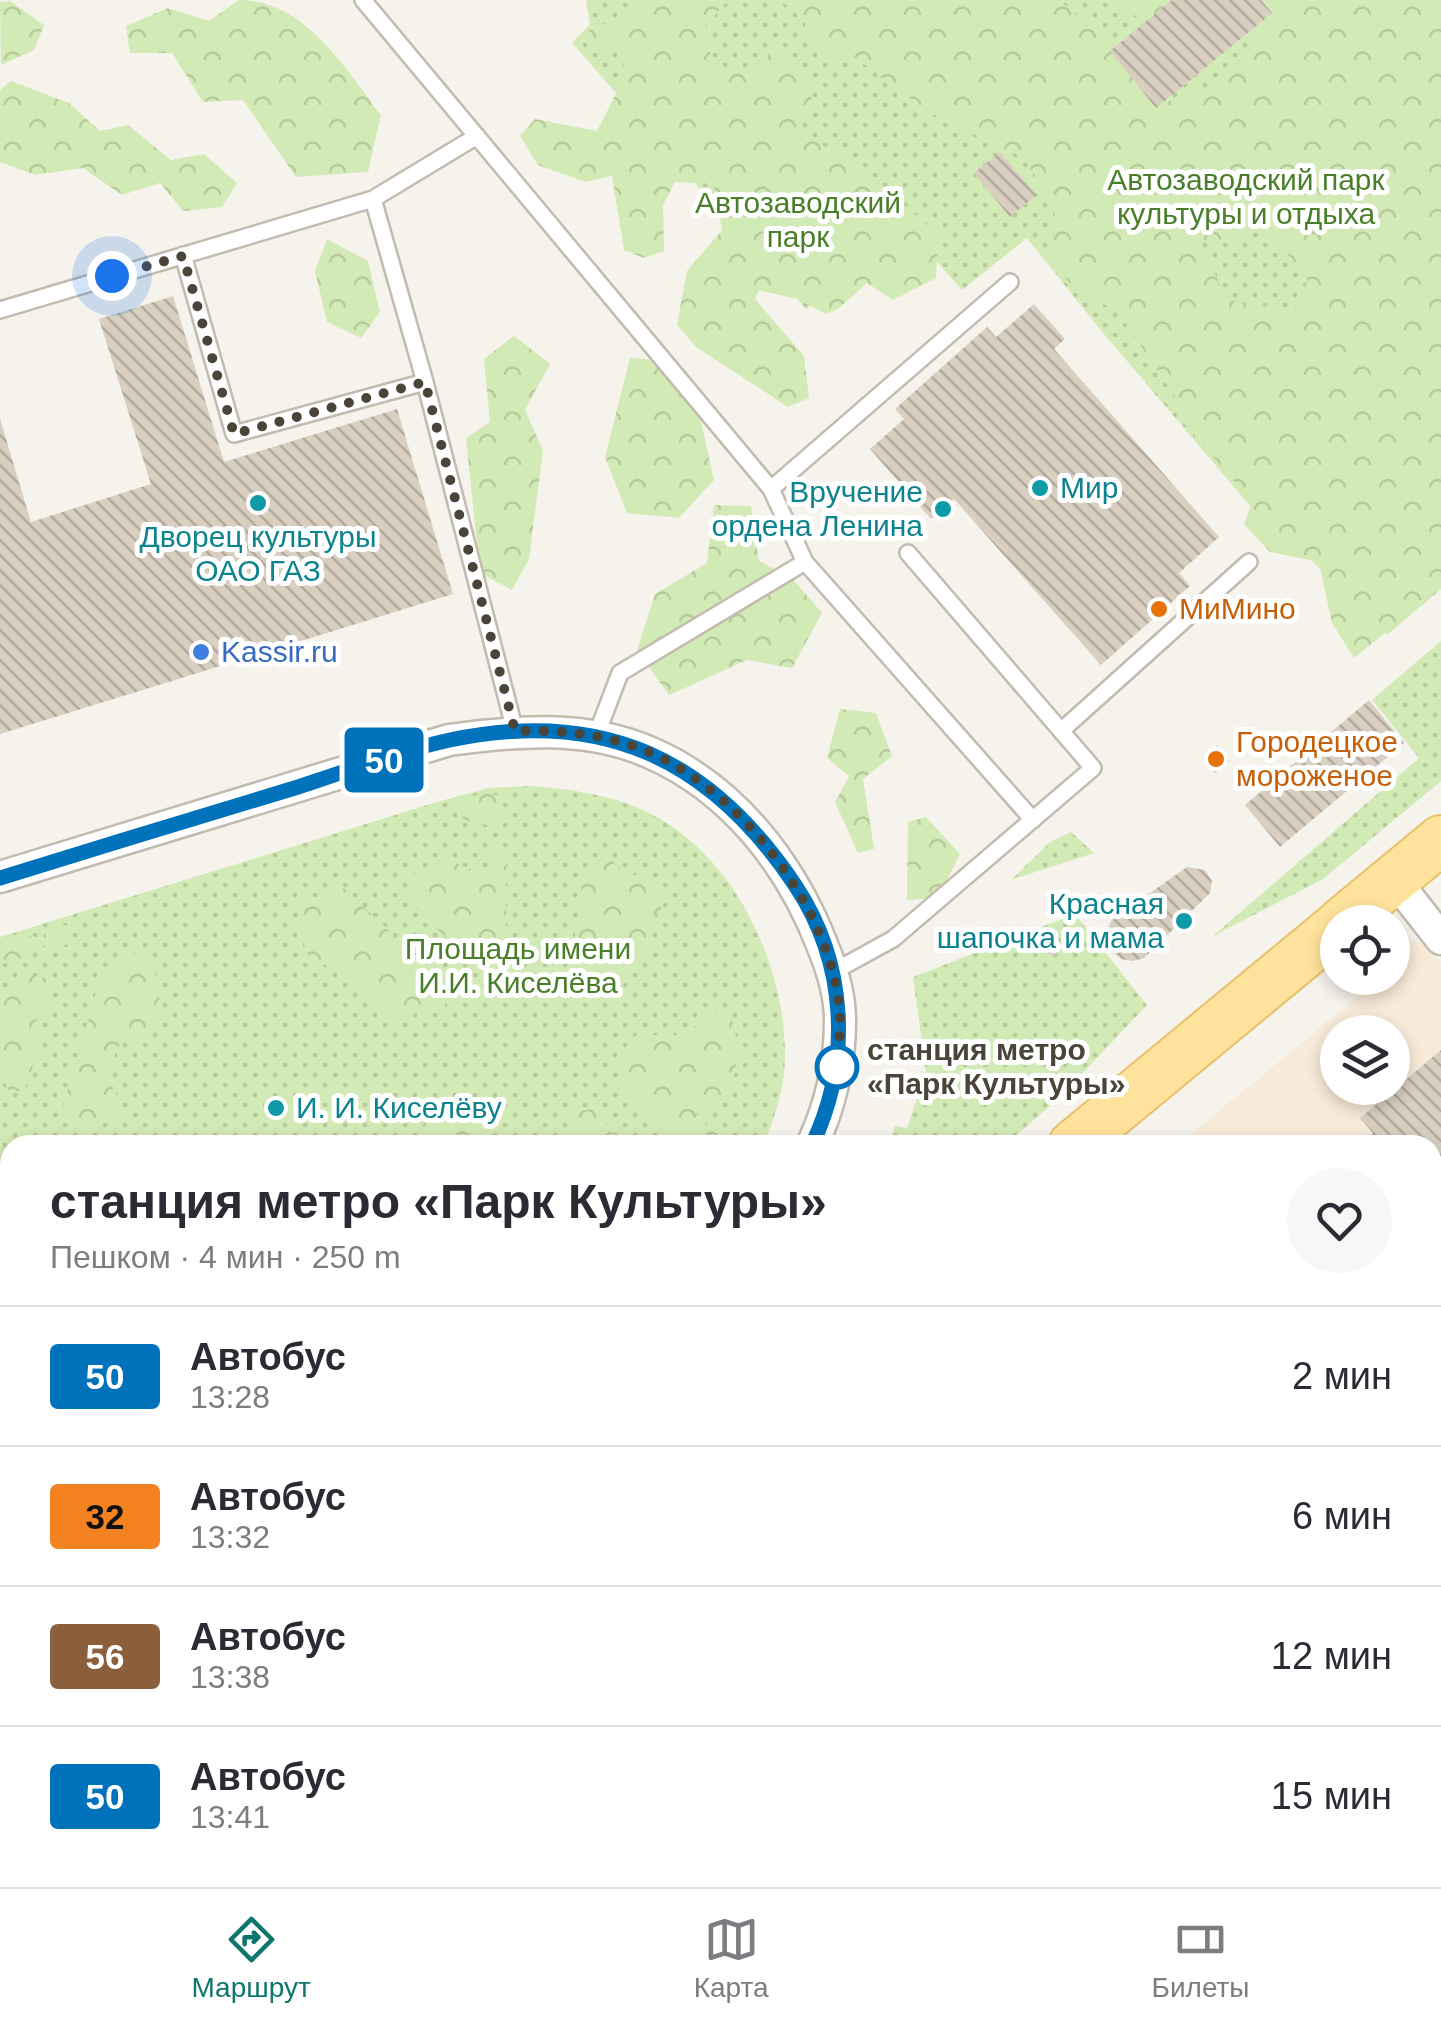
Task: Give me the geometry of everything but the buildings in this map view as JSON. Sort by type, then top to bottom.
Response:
[{"type":"main road","points":[[1363,905],[1441,840]]},
{"type":"main road","points":[[1085,1135],[1320,941]]},
{"type":"street","points":[[0,878],[449,740],[515,731],[596,736],[648,751],[684,770],[733,807],[772,852],[800,894],[833,972],[840,1017],[837,1069],[820,1135]]},
{"type":"street","points":[[1394,880],[1441,939]]},
{"type":"lane","points":[[363,0],[771,490],[805,562],[1032,820]]},
{"type":"lane","points":[[0,310],[372,198],[478,136]]},
{"type":"lane","points":[[372,198],[425,382],[515,731]]},
{"type":"lane","points":[[183,256],[234,434],[425,382]]},
{"type":"lane","points":[[771,490],[1010,282]]},
{"type":"lane","points":[[833,972],[893,939],[1093,768],[908,553]]},
{"type":"lane","points":[[596,736],[620,673],[805,562]]},
{"type":"lane","points":[[1061,731],[1249,562]]},
{"type":"shaded area","points":[[1410,940],[1425,944],[1441,963],[1441,1135],[1190,1135],[1320,1028],[1320,1105],[1410,1105],[1410,1015],[1336,1015],[1360,995],[1410,995]]},
{"type":"green space","points":[[239,0],[284,11],[321,40],[353,77],[381,115],[368,172],[296,177],[243,100],[203,102],[172,53],[130,53],[126,26],[168,8],[209,21]]},
{"type":"green space","name":"Автозаводский парк","points":[[586,0],[1441,0],[1441,589],[1387,635],[1283,532],[1262,520],[1027,238],[962,290],[905,226],[806,309],[572,43],[590,24]]},
{"type":"green space","name":"Автозаводский парк","points":[[629,0],[728,0],[705,27],[712,60],[734,72],[759,63],[778,47],[807,84],[814,105],[794,130],[860,165],[938,235],[936,278],[893,300],[867,283],[838,309],[826,314],[797,299],[759,290],[755,299],[804,356],[809,398],[788,407],[696,347],[677,325],[687,271],[722,230],[714,184],[675,182],[663,205],[664,251],[644,258],[624,250],[612,176],[585,182],[538,165],[520,136],[535,119],[597,131],[625,76],[622,53],[587,46],[590,25],[625,22]]},
{"type":"green space","name":"Автозаводский парк","points":[[780,0],[1059,0],[1165,103],[1207,87],[1249,45],[1247,22],[1157,22],[1126,11],[1115,0],[1441,0],[1441,587],[1354,658],[1332,623],[1319,562],[1270,552],[1244,524],[1252,502],[1176,414],[1181,405],[1118,312],[1074,288],[1052,261],[1055,209],[1024,158],[930,113],[850,54],[841,63],[800,36],[807,22]],"holes":[[[1263,224],[1308,280],[1293,311],[1226,300],[1215,273],[1188,245],[1236,237]]]},
{"type":"green space","points":[[10,1],[44,25],[34,50],[1,65],[0,2]]},
{"type":"green space","points":[[11,81],[69,103],[100,131],[128,125],[171,160],[204,154],[237,183],[222,207],[183,211],[160,183],[122,195],[83,168],[35,175],[0,162],[0,90]]},
{"type":"green space","points":[[327,239],[368,261],[380,312],[361,338],[327,322],[315,271]]},
{"type":"green space","points":[[514,336],[550,364],[525,410],[543,450],[529,559],[512,590],[480,573],[466,438],[490,422],[484,359]]},
{"type":"green space","points":[[630,358],[658,360],[700,417],[714,480],[679,518],[627,513],[605,457]]},
{"type":"green space","points":[[714,505],[751,506],[759,561],[791,577],[822,613],[792,668],[747,660],[669,695],[637,650],[655,594],[707,563]]},
{"type":"green space","points":[[1441,641],[1441,781],[1323,879],[1213,936],[1419,758],[1372,700]]},
{"type":"green space","points":[[840,709],[876,713],[892,756],[863,779],[874,849],[858,853],[835,802],[849,776],[827,758]]},
{"type":"green space","name":"Площадь имени И.И. Киселёва","points":[[528,786],[589,793],[647,812],[678,831],[729,883],[764,949],[783,1021],[783,1079],[767,1135],[0,1135],[0,937],[488,788]]},
{"type":"green space","points":[[485,791],[503,798],[501,816],[487,825],[463,820],[462,802]]},
{"type":"green space","points":[[926,817],[960,854],[938,898],[907,900],[908,822]]},
{"type":"green space","points":[[1071,832],[1094,853],[1011,880],[1050,842]]},
{"type":"green space","points":[[491,849],[506,855],[506,935],[499,956],[469,961],[405,896],[410,876],[444,858],[487,876]]},
{"type":"green space","points":[[607,855],[627,877],[643,873],[662,896],[661,910],[648,922],[651,951],[623,985],[602,989],[595,972],[579,970],[573,948],[584,871]]},
{"type":"green space","points":[[343,888],[448,985],[445,1007],[396,1018],[346,974],[309,958],[296,921],[303,901]]},
{"type":"green space","points":[[1075,914],[1147,1005],[1061,1096],[1016,1135],[893,1135],[895,1126],[907,1128],[926,1072],[913,977]]},
{"type":"green space","points":[[60,923],[75,930],[60,952],[42,945],[24,957],[0,965],[0,940],[18,934],[40,938]]},
{"type":"green space","points":[[137,953],[153,958],[162,1017],[141,1039],[121,1042],[106,1073],[123,1109],[113,1121],[77,1130],[61,1114],[103,968]]},
{"type":"green space","points":[[34,975],[55,981],[50,1009],[35,1022],[42,1042],[24,1090],[10,1093],[0,1074],[0,993]]},
{"type":"green space","points":[[711,1012],[732,1019],[738,1046],[732,1095],[695,1114],[714,1135],[673,1135],[618,1089],[619,1055],[639,1032],[679,1034]]},
{"type":"green space","points":[[473,1106],[488,1120],[487,1135],[424,1135],[426,1122]]},
{"type":"green space","points":[[595,1108],[614,1135],[569,1135],[570,1114]]},
{"type":"bus line","name":"50","points":[[0,878],[449,740],[544,730],[596,736],[648,751],[684,770],[733,807],[786,872],[818,934],[833,972],[840,1017],[837,1069],[817,1135]]},
{"type":"place","name":"Мир","points":[[1040,488]]},
{"type":"place","name":"Дворец культуры ОАО ГАЗ","points":[[258,503]]},
{"type":"place","name":"Вручение ордена Ленина","points":[[943,509]]},
{"type":"place","name":"МиМино","points":[[1159,609]]},
{"type":"place","name":"Kassir.ru","points":[[201,652]]},
{"type":"place","name":"Городецкое мороженое","points":[[1216,759]]},
{"type":"place","name":"Красная шапочка и мама","points":[[1184,921]]},
{"type":"place","name":"станция метро «Парк Культуры»","points":[[837,1067]]},
{"type":"place","name":"И. И. Киселёву","points":[[276,1108]]},
{"type":"route","points":[[112,276],[183,256],[234,434],[425,382],[515,731],[596,736],[648,751],[684,770],[733,807],[786,872],[818,934],[833,972],[840,1017],[837,1067]]},
{"type":"park label","name":"Автозаводский парк культуры и отдыха","points":[[1246,197]]}]
